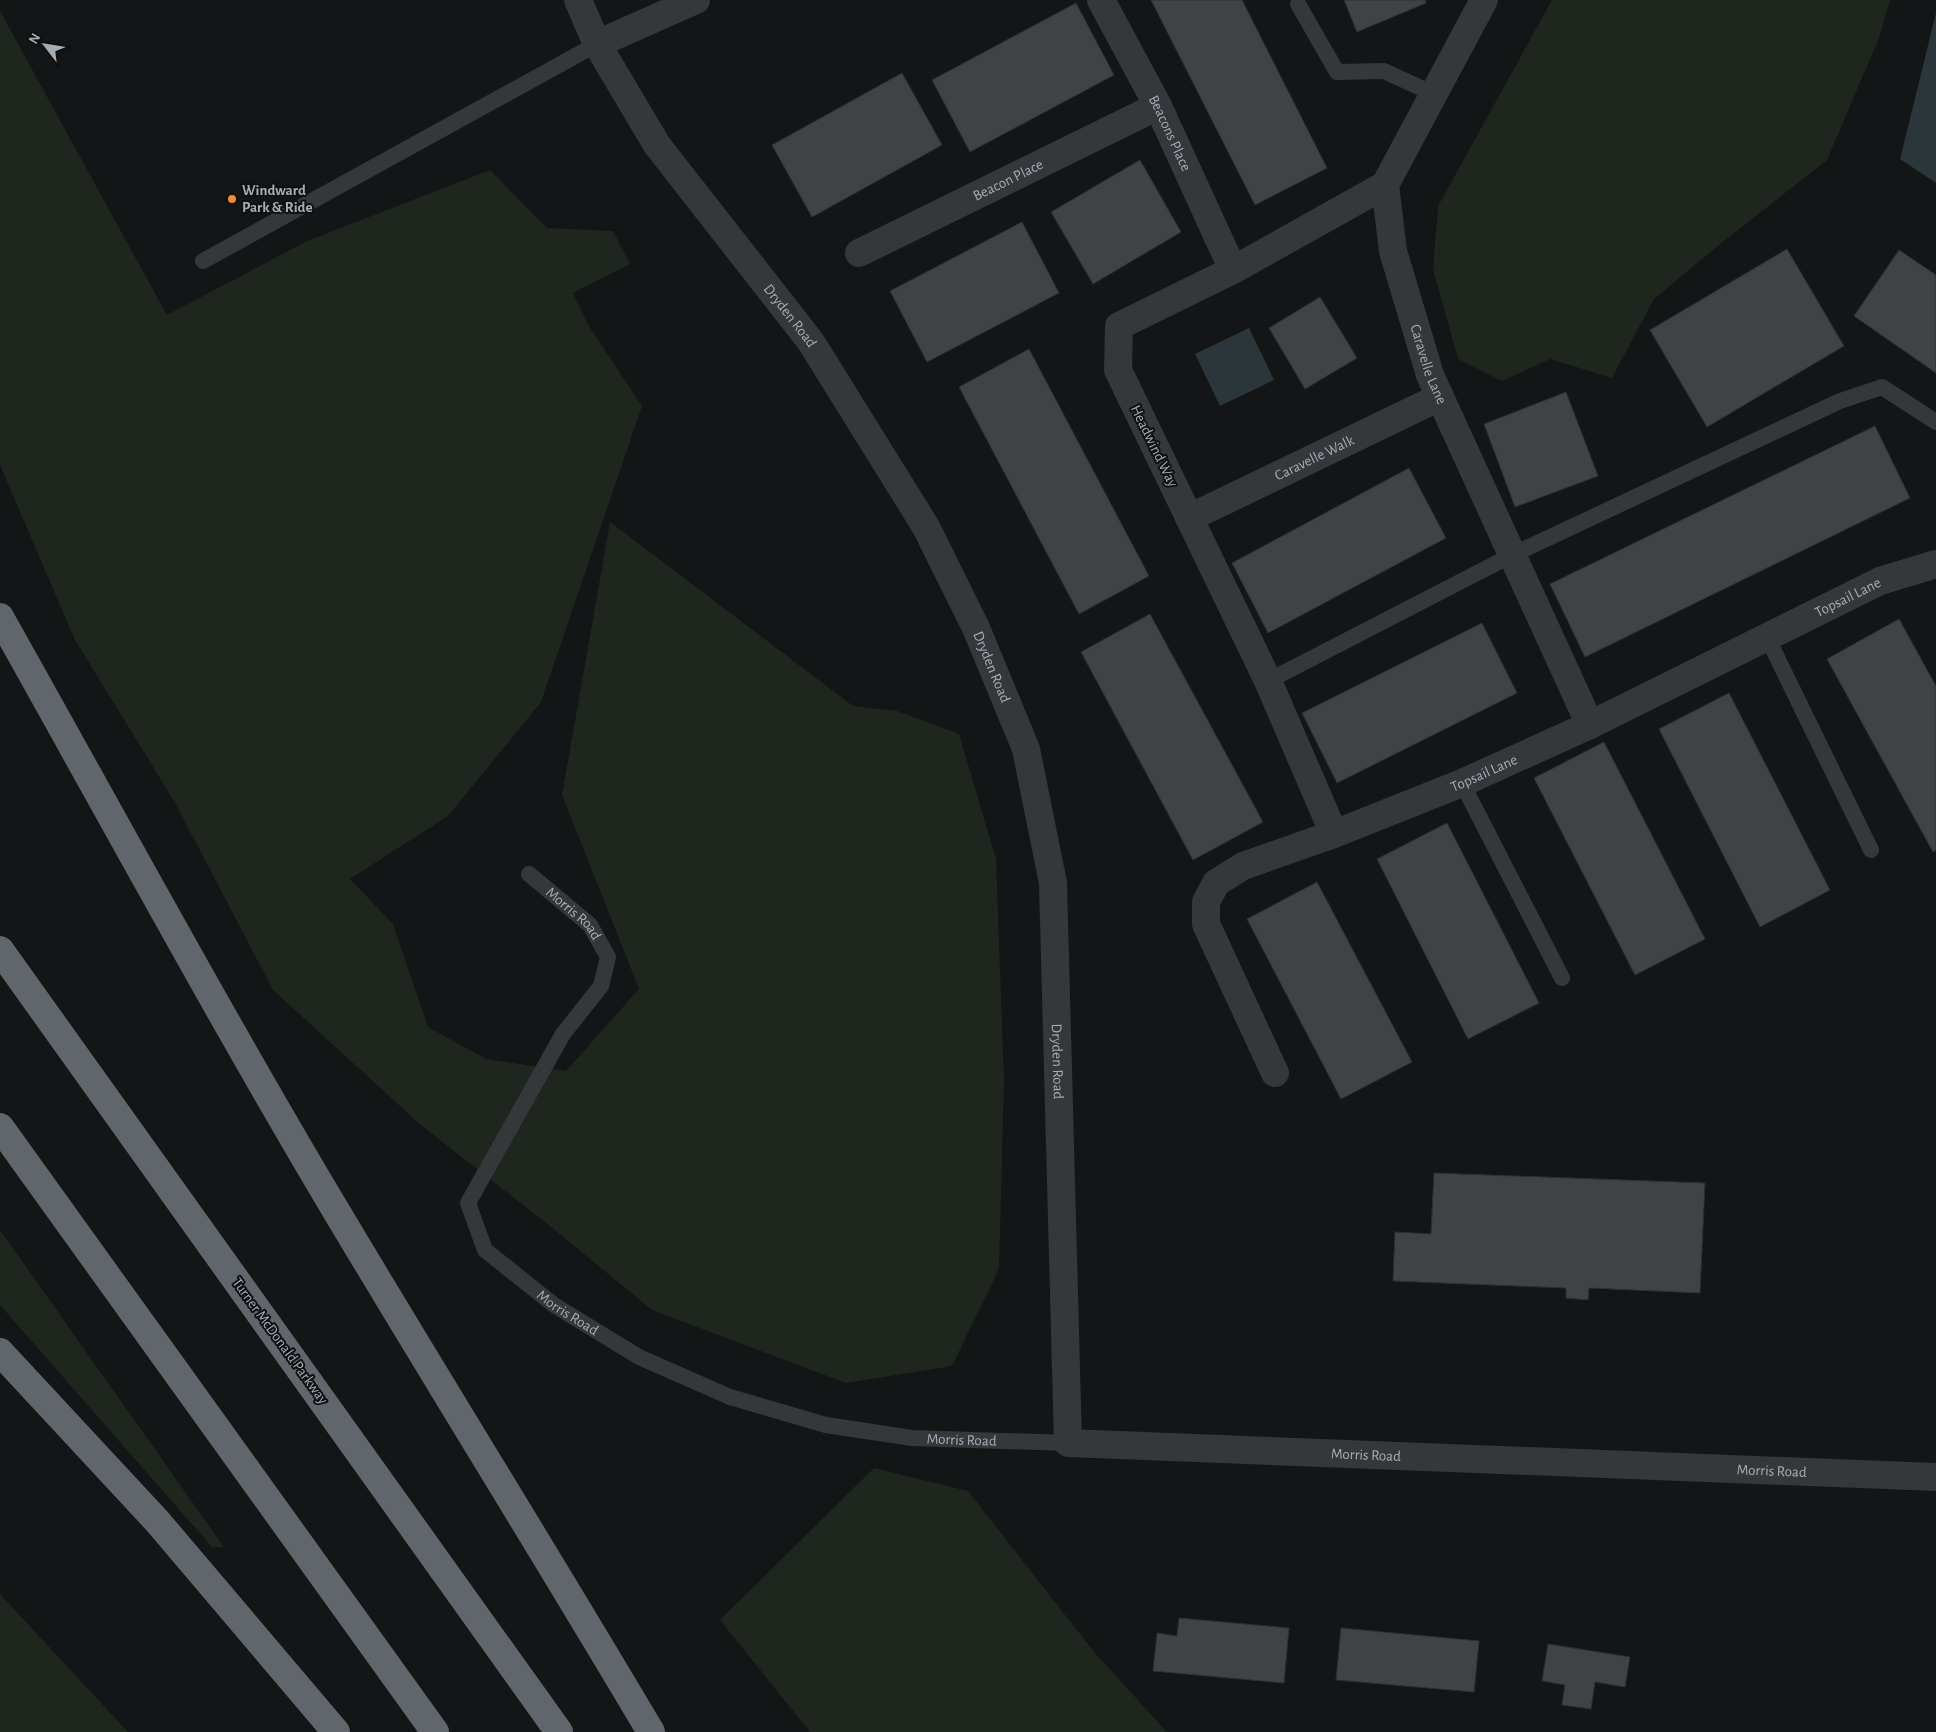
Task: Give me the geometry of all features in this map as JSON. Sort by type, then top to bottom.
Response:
[{"type":"highway","points":[[0,617],[173,927],[328,1198],[555,1570],[651,1732]]},
{"type":"highway","name":"Turner McDonald Parkway","points":[[0,950],[559,1732]]},
{"type":"highway","points":[[0,1127],[435,1732]]},
{"type":"highway","points":[[0,1352],[157,1521],[336,1732]]},
{"type":"street","name":"Dryden Road","points":[[578,0],[597,44],[657,145],[811,342],[926,527],[976,628],[1026,748],[1053,883],[1068,1444]]},
{"type":"street","points":[[597,44],[696,0]]},
{"type":"street","name":"Beacons Place","points":[[1101,0],[1158,106],[1233,270]]},
{"type":"street","points":[[1385,185],[1484,0]]},
{"type":"street","name":"Beacon Place","points":[[859,253],[1158,106]]},
{"type":"street","name":"Headwind Way","points":[[1334,834],[1268,681],[1118,370],[1119,326],[1233,270],[1385,185]]},
{"type":"street","name":"Caravelle Lane","points":[[1385,185],[1392,251],[1430,375],[1590,725]]},
{"type":"street","name":"Caravelle Walk","points":[[1189,518],[1440,398]]},
{"type":"street","name":"Topsail Lane","points":[[1275,1073],[1206,924],[1206,902],[1216,883],[1243,866],[1334,834],[1462,783],[1590,725],[1880,581],[1936,564]]},
{"type":"street","name":"Morris Road","points":[[1068,1444],[1936,1477]]},
{"type":"lane","points":[[1298,4],[1336,72],[1384,72],[1434,94]]},
{"type":"lane","points":[[203,261],[597,44]]},
{"type":"lane","points":[[1268,681],[1512,555],[1840,401],[1882,387],[1936,422]]},
{"type":"lane","points":[[1767,638],[1871,850]]},
{"type":"lane","points":[[1462,783],[1562,978]]},
{"type":"lane","name":"Morris Road","points":[[529,874],[590,925],[608,957],[601,986],[563,1034],[468,1203],[486,1250],[554,1305],[630,1352],[730,1397],[826,1425],[912,1438],[1068,1444]]},
{"type":"shaded area","points":[[1552,0],[1890,0],[1879,38],[1827,160],[1654,299],[1612,378],[1550,359],[1502,381],[1458,359],[1433,269],[1438,206]]},
{"type":"shaded area","points":[[0,11],[167,315],[307,241],[490,170],[547,228],[613,231],[630,264],[573,293],[587,323],[642,406],[541,702],[448,816],[350,879],[393,924],[428,1027],[486,1059],[566,1071],[639,989],[562,795],[610,522],[853,706],[897,711],[959,734],[996,859],[1004,1081],[999,1269],[952,1366],[846,1383],[652,1310],[550,1226],[422,1126],[273,990],[174,801],[75,640],[0,465]]},
{"type":"shaded area","points":[[1936,13],[1936,183],[1900,159]]},
{"type":"shaded area","points":[[1249,328],[1274,380],[1220,406],[1195,354]]},
{"type":"shaded area","points":[[0,1230],[224,1547],[212,1547],[0,1305]]},
{"type":"shaded area","points":[[874,1468],[968,1491],[1095,1653],[1167,1732],[810,1732],[720,1620]]},
{"type":"shaded area","points":[[0,1594],[128,1732],[0,1732]]},
{"type":"building","points":[[1151,0],[1242,0],[1327,168],[1255,205]]},
{"type":"building","points":[[1344,0],[1425,0],[1426,3],[1357,32]]},
{"type":"building","points":[[1076,3],[1114,75],[970,152],[932,80]]},
{"type":"building","points":[[902,73],[942,145],[812,217],[772,145]]},
{"type":"building","points":[[1140,160],[1181,232],[1093,284],[1051,212]]},
{"type":"building","points":[[1022,222],[1059,293],[927,362],[890,291]]},
{"type":"building","points":[[1787,249],[1844,346],[1707,427],[1650,330]]},
{"type":"building","points":[[1899,250],[1936,275],[1936,373],[1854,316]]},
{"type":"building","points":[[1320,297],[1357,358],[1305,389],[1269,328]]},
{"type":"building","points":[[1029,349],[1149,576],[1079,614],[959,387]]},
{"type":"building","points":[[1566,392],[1598,476],[1515,507],[1484,424]]},
{"type":"building","points":[[1875,426],[1910,498],[1585,657],[1550,584]]},
{"type":"building","points":[[1409,468],[1446,538],[1268,633],[1232,563]]},
{"type":"building","points":[[1150,614],[1263,822],[1193,860],[1081,652]]},
{"type":"building","points":[[1899,619],[1936,686],[1936,850],[1933,852],[1827,659]]},
{"type":"building","points":[[1482,623],[1517,693],[1337,783],[1302,713]]},
{"type":"building","points":[[1729,693],[1830,890],[1760,927],[1659,729]]},
{"type":"building","points":[[1604,742],[1705,939],[1635,975],[1534,778]]},
{"type":"building","points":[[1447,823],[1539,1003],[1468,1039],[1377,859]]},
{"type":"building","points":[[1317,882],[1412,1062],[1341,1099],[1247,919]]},
{"type":"building","points":[[1434,1173],[1705,1183],[1700,1293],[1589,1288],[1588,1300],[1566,1298],[1566,1288],[1393,1281],[1395,1232],[1431,1234]]},
{"type":"building","points":[[1179,1618],[1289,1628],[1284,1683],[1153,1671],[1157,1633],[1177,1636]]},
{"type":"building","points":[[1341,1628],[1479,1641],[1474,1692],[1336,1680]]},
{"type":"building","points":[[1548,1644],[1630,1657],[1625,1687],[1595,1682],[1591,1709],[1562,1705],[1565,1685],[1542,1681]]},
{"type":"place","name":"Windward Park & Ride","points":[[232,199]]}]
